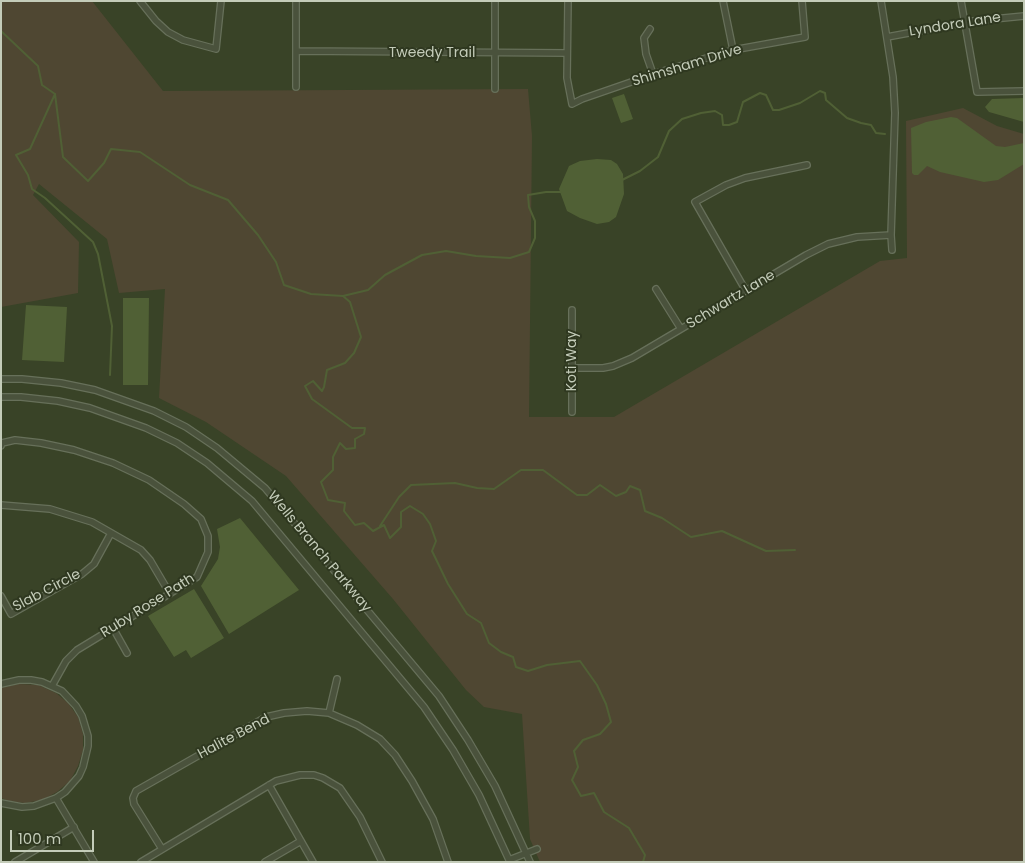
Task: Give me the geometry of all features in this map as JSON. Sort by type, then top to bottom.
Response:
[{"type":"street","points":[[140,1],[156,22],[168,32],[183,40],[216,49],[221,1]]},
{"type":"street","points":[[296,1],[296,87]]},
{"type":"street","points":[[495,1],[495,88]]},
{"type":"street","points":[[567,53],[568,1]]},
{"type":"street","points":[[723,1],[732,50]]},
{"type":"street","name":"Shimsham Drive","points":[[567,53],[567,78],[572,104],[654,74],[732,50],[805,37],[802,1]]},
{"type":"street","points":[[881,1],[893,77],[895,113],[892,250]]},
{"type":"street","points":[[961,1],[977,92],[1024,91]]},
{"type":"street","name":"Lyndora Lane","points":[[887,37],[964,22],[1024,16]]},
{"type":"street","points":[[650,29],[644,38],[646,54],[654,74]]},
{"type":"street","name":"Tweedy Trail","points":[[296,52],[567,53]]},
{"type":"street","points":[[746,291],[695,202],[726,185],[745,178],[807,165]]},
{"type":"street","name":"Schwartz Lane","points":[[573,368],[603,368],[622,363],[828,244],[857,237],[891,235]]},
{"type":"street","points":[[656,289],[681,329]]},
{"type":"street","name":"Koti Way","points":[[572,310],[572,412]]},
{"type":"street","name":"Wells Branch Parkway","points":[[1,379],[61,383],[125,399],[154,411],[186,428],[218,448],[250,474],[265,488],[296,524],[439,696],[495,786],[530,862]]},
{"type":"street","name":"Wells Branch Parkway","points":[[1,397],[58,401],[90,408],[146,428],[177,444],[207,463],[252,501],[424,707],[453,750],[479,795],[509,861]]},
{"type":"street","name":"Ruby Rose Path","points":[[2,444],[15,440],[42,444],[74,450],[113,463],[149,480],[184,504],[201,520],[208,536],[208,552],[197,577],[77,650],[66,661],[52,686]]},
{"type":"street","points":[[1,505],[50,509],[92,522],[141,550],[170,594]]},
{"type":"street","name":"Slab Circle","points":[[1,596],[11,614],[82,574],[94,564],[111,533]]},
{"type":"street","points":[[113,628],[127,654]]},
{"type":"street","points":[[1,684],[19,680],[31,680],[62,691],[76,706],[86,725],[88,741],[86,757],[79,776],[65,792],[56,798],[34,806],[22,807],[1,803]]},
{"type":"street","points":[[329,713],[337,680]]},
{"type":"street","name":"Halite Bend","points":[[162,849],[134,804],[133,798],[136,791],[266,717],[307,711],[329,713],[357,725],[380,739],[395,754],[433,818],[448,862]]},
{"type":"street","points":[[141,862],[269,786],[283,779],[300,775],[314,775],[332,782],[340,788],[354,807],[382,862]]},
{"type":"street","points":[[269,786],[313,862]]},
{"type":"street","points":[[56,798],[94,862]]},
{"type":"street","points":[[18,861],[74,827]]},
{"type":"street","points":[[265,862],[301,841]]},
{"type":"street","points":[[509,861],[537,849]]},
{"type":"shaded area","points":[[1,1],[92,1],[163,91],[528,89],[532,136],[529,417],[614,417],[880,261],[907,258],[906,121],[963,108],[997,126],[1024,134],[1024,862],[540,862],[530,839],[522,714],[484,707],[466,690],[393,599],[286,476],[206,422],[159,398],[165,289],[119,293],[107,239],[39,184],[33,195],[79,242],[78,293],[1,307]]},
{"type":"shaded area","points":[[624,94],[633,119],[621,123],[612,98]]},
{"type":"shaded area","points":[[1024,98],[1024,122],[989,112],[985,107],[992,99]]},
{"type":"shaded area","points":[[951,117],[957,118],[996,146],[1005,147],[1024,143],[1024,164],[998,180],[984,182],[940,172],[927,166],[918,175],[914,175],[912,173],[911,128],[926,122]]},
{"type":"shaded area","points":[[611,160],[617,164],[623,174],[624,194],[616,217],[609,222],[597,224],[567,211],[559,189],[569,166],[580,161]]},
{"type":"shaded area","points":[[123,298],[149,298],[148,385],[123,385]]},
{"type":"shaded area","points":[[26,305],[67,307],[64,362],[22,360]]},
{"type":"shaded area","points":[[240,518],[299,590],[229,634],[201,586],[218,559],[220,547],[217,529]]},
{"type":"shaded area","points":[[194,589],[224,638],[191,658],[186,650],[174,657],[148,616]]},
{"type":"shaded area","points":[[19,684],[38,685],[56,693],[68,703],[78,717],[83,734],[83,750],[78,766],[70,781],[57,792],[42,800],[25,803],[1,798],[1,688]]},
{"type":"waterway","points":[[1,31],[38,66],[42,85],[55,94],[63,157],[88,181],[104,163],[111,149],[140,152],[190,185],[228,200],[258,235],[276,262],[284,285],[311,294],[343,296],[350,302],[361,337],[354,353],[345,363],[327,370],[322,391],[313,381],[305,386],[312,399],[352,428],[365,428],[364,434],[355,439],[355,448],[346,449],[340,443],[333,457],[333,470],[321,482],[328,500],[345,503],[344,511],[355,525],[364,523],[373,531],[384,525],[390,538],[401,527],[401,512],[410,506],[423,514],[430,524],[436,541],[432,551],[448,584],[467,614],[481,623],[489,643],[501,652],[513,657],[516,667],[528,671],[547,665],[580,661],[597,685],[606,704],[611,722],[600,734],[583,740],[574,751],[578,767],[572,780],[581,796],[594,793],[604,812],[629,828],[645,855],[643,862]]},
{"type":"waterway","points":[[622,180],[640,171],[658,157],[669,131],[682,119],[715,111],[722,115],[723,125],[729,125],[737,122],[743,102],[760,93],[766,95],[773,110],[779,110],[800,103],[820,91],[825,93],[826,100],[847,118],[871,125],[876,133],[885,134]]},
{"type":"waterway","points":[[55,94],[30,149],[16,155],[28,175],[32,189],[45,198],[93,242],[98,254],[112,326],[110,375]]},
{"type":"waterway","points":[[343,296],[368,290],[385,275],[422,255],[446,251],[476,256],[510,258],[529,252],[535,238],[535,221],[529,207],[528,195],[561,192]]},
{"type":"waterway","points":[[380,526],[399,497],[411,485],[455,483],[477,488],[494,489],[521,470],[543,470],[577,495],[587,495],[600,485],[616,496],[626,492],[630,486],[640,490],[645,511],[662,518],[691,537],[722,531],[766,551],[795,550]]}]
